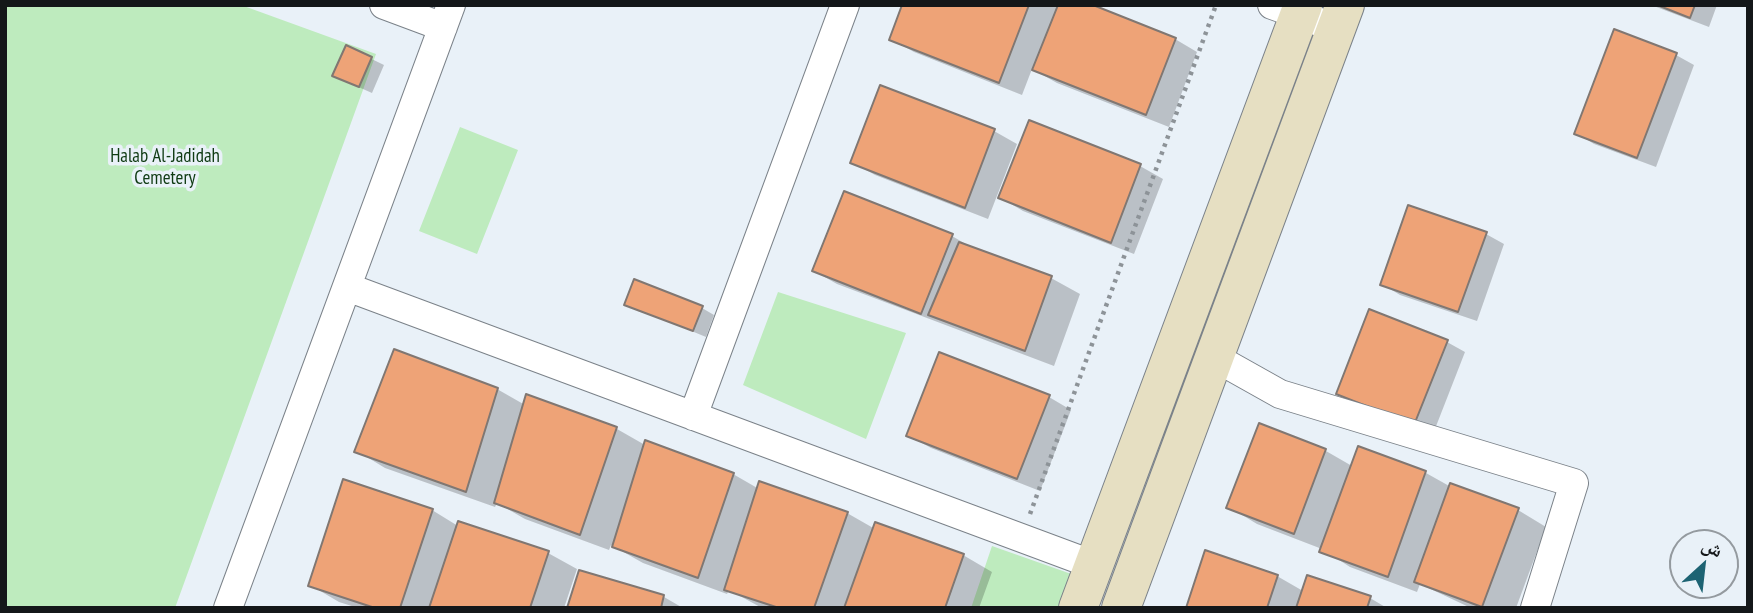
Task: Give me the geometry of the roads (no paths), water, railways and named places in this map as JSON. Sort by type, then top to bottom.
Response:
[{"type":"street","points":[[234,606],[447,16],[384,5]]},
{"type":"street","points":[[693,416],[845,5]]},
{"type":"street","points":[[1078,608],[1291,9],[1340,17],[1121,608]]},
{"type":"street","points":[[347,287],[1094,565]]},
{"type":"street","points":[[1214,357],[1280,394],[1574,483],[1535,608]]},
{"type":"park label","name":"Halab Al-Jadidah Cemetery","points":[[165,168]]}]
